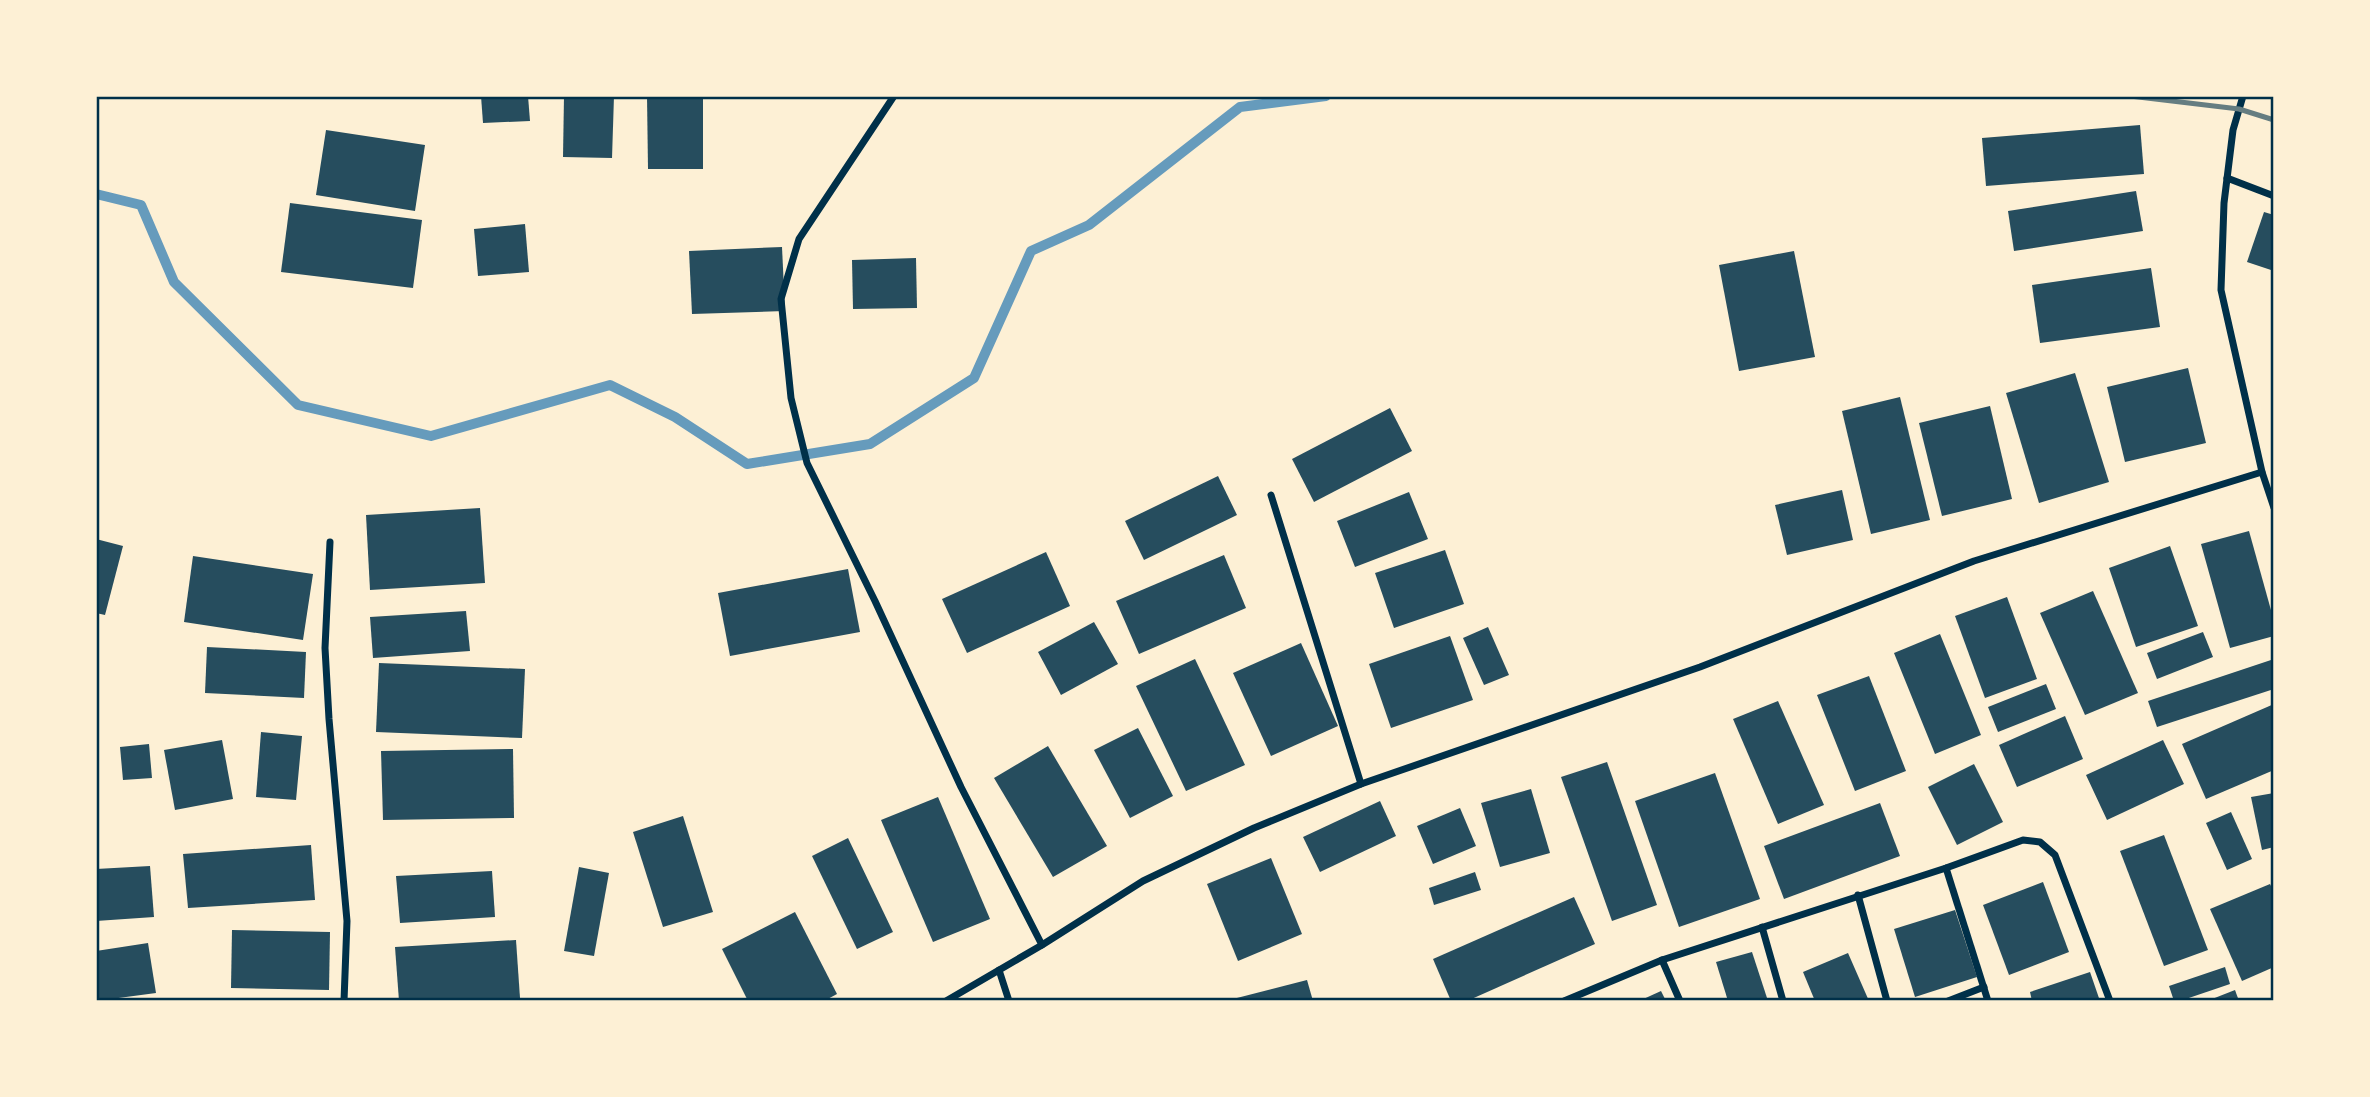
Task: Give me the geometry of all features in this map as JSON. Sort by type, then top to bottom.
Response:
[{"type":"street","points":[[894,96],[799,239],[781,299],[791,398],[807,463],[875,601],[961,787],[1042,945]]},
{"type":"street","points":[[2243,96],[2233,130],[2224,203],[2221,290],[2262,472],[2274,508]]},
{"type":"street","points":[[2227,178],[2274,196]]},
{"type":"street","points":[[946,1001],[1042,945],[1143,881],[1254,828],[1361,784],[1700,667],[1974,561],[2262,472]]},
{"type":"street","points":[[1271,495],[1361,784]]},
{"type":"street","points":[[330,542],[325,648],[347,921],[344,1001]]},
{"type":"street","points":[[1564,1001],[1662,960],[1946,868],[2023,840],[2040,842],[2055,855],[2110,1001]]},
{"type":"street","points":[[1946,868],[1988,1001]]},
{"type":"street","points":[[1858,895],[1887,1001]]},
{"type":"street","points":[[1762,927],[1783,1001]]},
{"type":"street","points":[[1662,960],[1680,1001]]},
{"type":"street","points":[[999,970],[1009,1001]]},
{"type":"street","points":[[1948,1001],[1984,987]]},
{"type":"building","points":[[481,96],[528,96],[530,121],[483,123]]},
{"type":"building","points":[[564,96],[614,96],[612,158],[563,157]]},
{"type":"building","points":[[647,96],[703,96],[703,169],[648,169]]},
{"type":"building","points":[[2140,125],[2144,174],[1986,186],[1982,138]]},
{"type":"building","points":[[326,130],[425,145],[415,211],[316,195]]},
{"type":"building","points":[[2136,191],[2143,231],[2014,251],[2008,211]]},
{"type":"building","points":[[290,203],[422,220],[413,288],[281,272]]},
{"type":"building","points":[[2264,212],[2274,215],[2274,271],[2247,262]]},
{"type":"building","points":[[525,224],[529,272],[478,276],[474,229]]},
{"type":"building","points":[[782,247],[785,311],[692,314],[689,251]]},
{"type":"building","points":[[1794,251],[1815,357],[1739,371],[1719,265]]},
{"type":"building","points":[[916,258],[917,308],[853,309],[852,260]]},
{"type":"building","points":[[2151,268],[2160,327],[2040,343],[2032,285]]},
{"type":"building","points":[[2188,368],[2206,443],[2125,462],[2107,387]]},
{"type":"building","points":[[2075,373],[2109,482],[2039,503],[2006,393]]},
{"type":"building","points":[[1900,397],[1930,520],[1871,534],[1842,411]]},
{"type":"building","points":[[1990,406],[2012,499],[1942,516],[1919,423]]},
{"type":"building","points":[[1390,408],[1412,451],[1314,502],[1292,459]]},
{"type":"building","points":[[1218,476],[1237,515],[1144,560],[1125,521]]},
{"type":"building","points":[[1842,490],[1853,540],[1787,555],[1775,505]]},
{"type":"building","points":[[1409,492],[1428,539],[1355,567],[1337,521]]},
{"type":"building","points":[[480,508],[485,583],[370,590],[366,515]]},
{"type":"building","points":[[2249,531],[2274,621],[2274,636],[2230,648],[2201,544]]},
{"type":"building","points":[[96,539],[123,546],[105,615],[96,613]]},
{"type":"building","points":[[2170,546],[2198,626],[2136,647],[2109,568]]},
{"type":"building","points":[[1445,550],[1464,604],[1394,628],[1375,573]]},
{"type":"building","points":[[1046,552],[1070,606],[967,653],[942,599]]},
{"type":"building","points":[[1224,555],[1246,608],[1139,654],[1116,601]]},
{"type":"building","points":[[193,556],[313,574],[303,640],[184,622]]},
{"type":"building","points":[[848,569],[860,632],[730,656],[718,593]]},
{"type":"building","points":[[2093,591],[2138,693],[2085,715],[2040,613]]},
{"type":"building","points":[[2007,597],[2037,679],[1985,698],[1955,616]]},
{"type":"building","points":[[466,611],[470,651],[373,658],[370,617]]},
{"type":"building","points":[[1094,622],[1118,664],[1061,695],[1038,652]]},
{"type":"building","points":[[1488,627],[1509,675],[1484,685],[1463,638]]},
{"type":"building","points":[[2203,632],[2213,657],[2157,679],[2147,653]]},
{"type":"building","points":[[1940,634],[1981,735],[1935,754],[1894,653]]},
{"type":"building","points":[[1450,636],[1473,700],[1391,728],[1369,664]]},
{"type":"building","points":[[1301,643],[1338,726],[1271,756],[1233,673]]},
{"type":"building","points":[[207,647],[306,652],[304,698],[205,693]]},
{"type":"building","points":[[1195,659],[1245,765],[1186,791],[1136,686]]},
{"type":"building","points":[[2274,659],[2274,689],[2157,727],[2148,701]]},
{"type":"building","points":[[379,663],[525,669],[522,738],[376,732]]},
{"type":"building","points":[[1869,676],[1906,771],[1855,791],[1817,695]]},
{"type":"building","points":[[2046,684],[2056,709],[1998,732],[1988,707]]},
{"type":"building","points":[[1778,701],[1824,805],[1778,824],[1733,719]]},
{"type":"building","points":[[2274,704],[2274,770],[2206,799],[2182,744]]},
{"type":"building","points":[[2065,716],[2083,759],[2017,787],[1999,745]]},
{"type":"building","points":[[1138,728],[1173,796],[1130,818],[1094,750]]},
{"type":"building","points":[[261,732],[302,736],[296,800],[256,797]]},
{"type":"building","points":[[222,740],[233,799],[175,810],[164,750]]},
{"type":"building","points":[[2163,740],[2184,784],[2107,820],[2086,775]]},
{"type":"building","points":[[149,744],[152,778],[123,780],[120,747]]},
{"type":"building","points":[[1048,746],[1107,846],[1053,877],[994,778]]},
{"type":"building","points":[[513,749],[514,818],[383,820],[381,751]]},
{"type":"building","points":[[1607,762],[1657,905],[1612,921],[1561,777]]},
{"type":"building","points":[[1974,764],[2003,822],[1957,845],[1928,787]]},
{"type":"building","points":[[1715,773],[1760,899],[1679,927],[1635,801]]},
{"type":"building","points":[[1531,789],[1550,853],[1500,867],[1481,803]]},
{"type":"building","points":[[2274,793],[2274,847],[2262,850],[2251,797]]},
{"type":"building","points":[[938,797],[990,919],[933,942],[881,820]]},
{"type":"building","points":[[1380,801],[1396,836],[1320,872],[1303,837]]},
{"type":"building","points":[[1880,803],[1900,856],[1784,899],[1764,846]]},
{"type":"building","points":[[1460,808],[1476,846],[1433,864],[1417,826]]},
{"type":"building","points":[[2231,812],[2252,859],[2227,870],[2206,823]]},
{"type":"building","points":[[683,816],[713,912],[663,927],[633,832]]},
{"type":"building","points":[[2164,835],[2208,950],[2164,966],[2120,851]]},
{"type":"building","points":[[848,838],[893,932],[857,949],[812,856]]},
{"type":"building","points":[[311,845],[315,900],[188,908],[183,854]]},
{"type":"building","points":[[1271,858],[1302,934],[1238,961],[1207,884]]},
{"type":"building","points":[[150,866],[154,917],[96,921],[96,869]]},
{"type":"building","points":[[579,867],[609,873],[594,956],[564,951]]},
{"type":"building","points":[[492,871],[495,917],[400,923],[396,876]]},
{"type":"building","points":[[1475,872],[1481,890],[1434,905],[1429,888]]},
{"type":"building","points":[[2043,882],[2069,952],[2009,975],[1983,905]]},
{"type":"building","points":[[2270,884],[2274,892],[2274,967],[2242,981],[2210,909]]},
{"type":"building","points":[[1574,897],[1595,944],[1467,1001],[1451,1001],[1433,959]]},
{"type":"building","points":[[1955,910],[1977,977],[1915,997],[1894,929]]},
{"type":"building","points":[[795,912],[837,994],[824,1001],[748,1001],[722,949]]},
{"type":"building","points":[[232,930],[330,932],[329,990],[231,988]]},
{"type":"building","points":[[516,940],[520,998],[399,1001],[395,947]]},
{"type":"building","points":[[148,943],[156,993],[96,1001],[96,951]]},
{"type":"building","points":[[1752,952],[1768,1001],[1728,1001],[1716,962]]},
{"type":"building","points":[[1848,953],[1869,1001],[1815,1001],[1803,972]]},
{"type":"building","points":[[2225,967],[2230,984],[2174,1001],[2169,986]]},
{"type":"building","points":[[2090,972],[2100,1001],[2032,1001],[2030,992]]},
{"type":"building","points":[[1307,980],[1313,1001],[1229,1001],[1229,1000]]},
{"type":"building","points":[[2235,990],[2239,1001],[2207,1001]]},
{"type":"building","points":[[1661,991],[1666,1001],[1639,1001]]},
{"type":"waterway","points":[[96,194],[141,205],[174,282],[298,405],[431,436],[610,385],[675,417],[747,464],[870,444],[974,378],[1031,251],[1089,225],[1240,107],[1326,96]]},
{"type":"railway","points":[[2130,96],[2239,109],[2274,120]]}]
